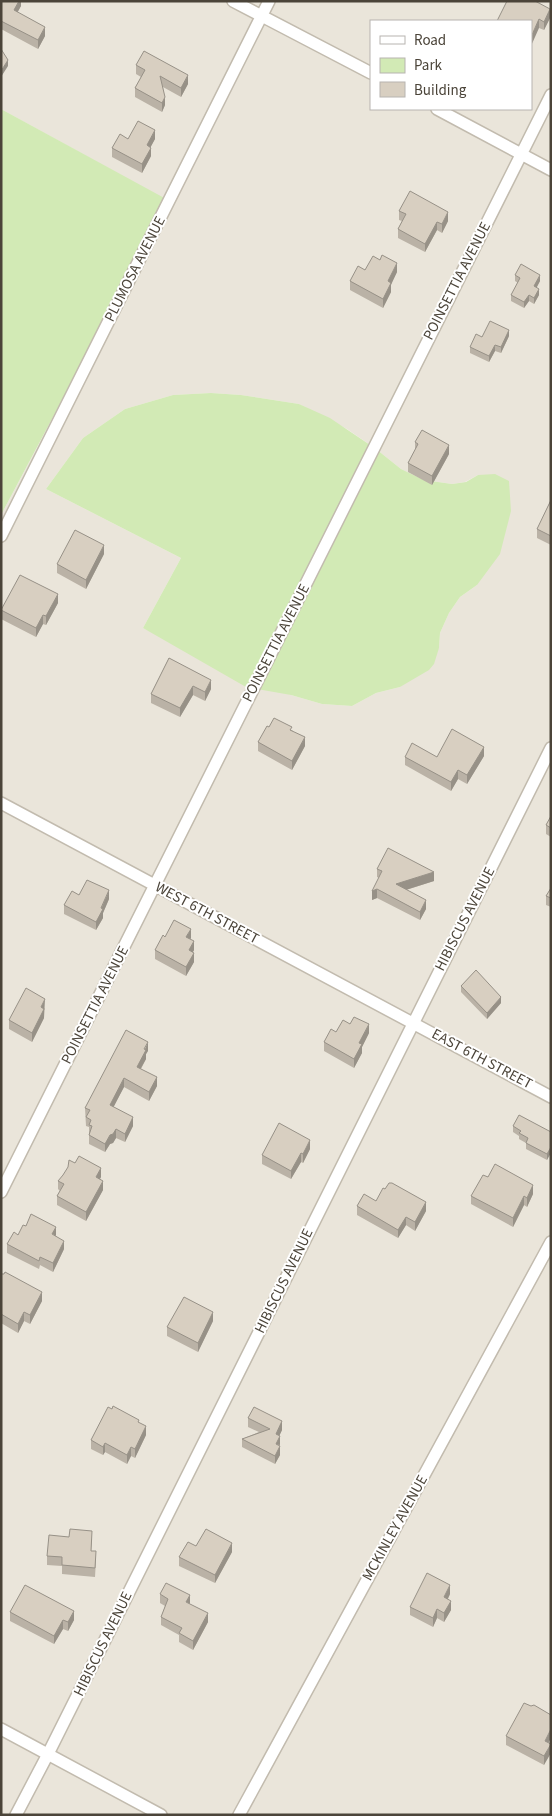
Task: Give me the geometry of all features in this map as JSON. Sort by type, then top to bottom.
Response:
[{"type":"street","points":[[233,1],[370,72]]},
{"type":"street","name":"PLUMOSA AVENUE","points":[[1,536],[268,1]]},
{"type":"street","name":"POINSETTIA AVENUE","points":[[1,1192],[551,95]]},
{"type":"street","points":[[439,110],[551,170]]},
{"type":"street","name":"HIBISCUS AVENUE","points":[[16,1815],[551,748]]},
{"type":"street","name":"WEST 6TH STREET","points":[[1,803],[413,1022]]},
{"type":"street","name":"EAST 6TH STREET","points":[[413,1022],[551,1096]]},
{"type":"street","name":"MCKINLEY AVENUE","points":[[239,1815],[551,1242]]},
{"type":"street","points":[[1,1729],[161,1815]]},
{"type":"shaded area","points":[[1,1],[551,1],[551,1815],[1,1815],[1,515],[168,201],[1,109]],"holes":[[[211,393],[241,395],[299,404],[347,429],[401,469],[424,480],[452,484],[465,482],[478,475],[477,585],[460,597],[449,613],[440,633],[439,648],[400,687],[376,693],[352,706],[322,704],[291,695],[143,628],[181,558],[46,489],[83,438],[125,409],[173,395]]]},
{"type":"green space","points":[[1,109],[168,200],[1,515]]},
{"type":"green space","points":[[211,393],[241,395],[299,404],[330,418],[376,449],[401,469],[424,480],[452,484],[466,482],[478,475],[495,474],[509,481],[511,511],[500,554],[477,585],[460,597],[449,613],[440,633],[439,648],[434,664],[429,670],[400,687],[376,693],[352,706],[322,704],[291,695],[246,687],[143,628],[181,558],[46,489],[83,438],[125,409],[173,395]]},
{"type":"building","points":[[1,1],[19,1],[14,10],[45,27],[38,40],[1,21]]},
{"type":"building","points":[[507,1],[535,1],[550,9],[544,22],[539,19],[532,35],[532,20],[498,20]]},
{"type":"building","points":[[1,49],[8,60],[1,71]]},
{"type":"building","points":[[144,51],[188,75],[181,88],[160,76],[165,97],[162,103],[135,88],[145,70],[136,65]]},
{"type":"building","points":[[138,121],[155,130],[147,145],[151,148],[142,164],[112,148],[120,134],[128,139]]},
{"type":"building","points":[[410,191],[448,212],[442,224],[437,222],[425,244],[398,229],[406,214],[399,211]]},
{"type":"building","points":[[382,255],[397,263],[388,281],[391,283],[383,299],[350,281],[358,266],[365,270],[373,256],[380,260]]},
{"type":"building","points":[[521,264],[540,275],[534,286],[539,289],[534,298],[529,295],[524,302],[511,295],[520,278],[515,275]]},
{"type":"building","points":[[490,321],[509,330],[501,347],[495,345],[489,356],[470,347],[476,334],[482,337]]},
{"type":"building","points":[[422,430],[449,445],[432,476],[408,463],[418,444],[415,442]]},
{"type":"building","points":[[551,500],[551,536],[537,529]]},
{"type":"building","points":[[75,530],[104,545],[86,580],[57,564]]},
{"type":"building","points":[[20,575],[58,594],[46,616],[43,615],[36,628],[1,610]]},
{"type":"building","points":[[169,658],[211,680],[205,692],[193,686],[180,708],[151,694]]},
{"type":"building","points":[[274,718],[292,727],[290,730],[305,737],[292,761],[258,742]]},
{"type":"building","points":[[452,729],[484,747],[467,775],[458,770],[451,782],[405,757],[412,743],[437,757]]},
{"type":"building","points":[[551,816],[551,828],[546,825]]},
{"type":"building","points":[[388,848],[434,872],[396,884],[426,900],[420,912],[377,889],[372,891],[382,871],[377,869]]},
{"type":"building","points":[[87,880],[109,890],[101,908],[103,909],[96,922],[64,905],[72,891],[79,895]]},
{"type":"building","points":[[551,888],[551,898],[546,896]]},
{"type":"building","points":[[174,920],[191,929],[186,937],[194,941],[189,950],[194,953],[186,967],[155,950]]},
{"type":"building","points":[[476,970],[501,997],[487,1013],[461,986]]},
{"type":"building","points":[[26,988],[45,999],[41,1007],[44,1009],[32,1033],[9,1020]]},
{"type":"building","points":[[354,1017],[369,1024],[359,1043],[362,1044],[354,1059],[324,1042],[331,1029],[336,1032],[343,1020],[350,1024]]},
{"type":"building","points":[[126,1030],[148,1042],[137,1067],[157,1077],[149,1092],[124,1078],[110,1105],[133,1117],[125,1134],[116,1129],[105,1144],[89,1135],[92,1126],[89,1125],[91,1120],[86,1117],[90,1110],[85,1108]]},
{"type":"building","points":[[519,1115],[551,1132],[551,1147],[547,1154],[526,1143],[528,1138],[519,1133],[521,1131],[513,1126]]},
{"type":"building","points":[[279,1123],[310,1140],[291,1171],[262,1155]]},
{"type":"building","points":[[79,1156],[101,1168],[96,1177],[103,1181],[86,1212],[57,1196],[64,1184],[58,1181],[68,1167],[69,1160],[75,1163]]},
{"type":"building","points":[[495,1164],[533,1185],[527,1198],[524,1196],[513,1218],[471,1196],[483,1175],[488,1177]]},
{"type":"building","points":[[389,1183],[426,1202],[415,1222],[406,1217],[398,1230],[357,1206],[364,1194],[376,1201],[383,1188],[385,1189]]},
{"type":"building","points":[[31,1214],[56,1227],[52,1234],[64,1241],[53,1263],[40,1257],[39,1261],[7,1244],[14,1232],[18,1235],[23,1225],[26,1226]]},
{"type":"building","points":[[5,1272],[42,1292],[30,1315],[24,1312],[18,1324],[1,1314],[1,1275]]},
{"type":"building","points":[[184,1297],[213,1312],[198,1343],[167,1327]]},
{"type":"building","points":[[113,1406],[139,1420],[138,1422],[146,1426],[135,1449],[131,1447],[127,1455],[105,1443],[103,1447],[91,1440],[108,1407],[112,1409]]},
{"type":"building","points":[[254,1407],[282,1421],[276,1434],[280,1436],[276,1444],[280,1446],[275,1456],[242,1439],[270,1429],[248,1418]]},
{"type":"building","points":[[70,1529],[92,1531],[91,1551],[96,1551],[95,1568],[62,1565],[62,1557],[47,1556],[49,1535],[69,1537]]},
{"type":"building","points":[[206,1529],[232,1543],[215,1575],[179,1557],[188,1542],[196,1546]]},
{"type":"building","points":[[427,1573],[450,1585],[444,1597],[451,1601],[444,1613],[437,1609],[433,1618],[410,1607]]},
{"type":"building","points":[[166,1583],[190,1595],[186,1602],[208,1613],[193,1641],[179,1633],[182,1628],[161,1617],[168,1599],[160,1594]]},
{"type":"building","points":[[25,1585],[74,1611],[68,1622],[63,1620],[54,1636],[10,1612]]},
{"type":"building","points":[[524,1703],[531,1706],[534,1705],[551,1715],[551,1729],[545,1741],[551,1744],[544,1756],[506,1736]]}]
